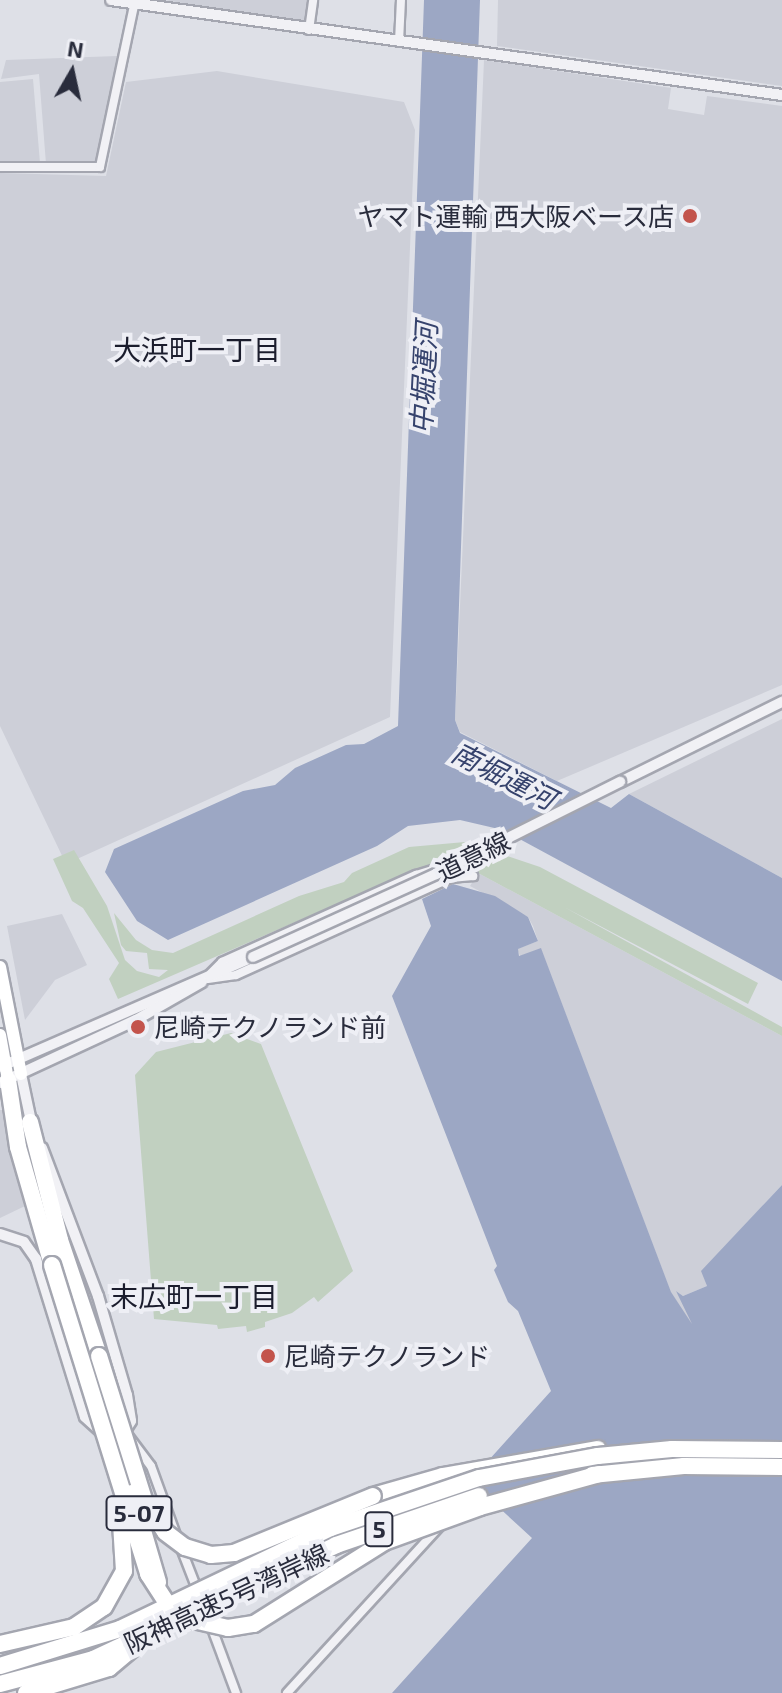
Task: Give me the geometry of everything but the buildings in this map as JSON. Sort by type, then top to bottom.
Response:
[{"type":"highway","name":"5-07","points":[[7,1074],[18,1147],[145,1503],[165,1532],[194,1551],[219,1555],[242,1551],[373,1496],[454,1473],[597,1449],[672,1449]]},
{"type":"highway","name":"5-07","points":[[0,1644],[85,1621],[112,1598],[121,1580],[125,1542],[60,1262],[60,1240],[30,1122]]},
{"type":"highway","name":"5-07","points":[[26,1693],[120,1661],[147,1632],[157,1597],[154,1557],[60,1262]]},
{"type":"highway","name":"5-07","points":[[81,1358],[154,1586],[176,1612],[215,1627],[242,1627],[266,1619],[342,1565],[405,1534],[600,1474]]},
{"type":"highway","name":"阪神高速5号湾岸線","points":[[0,1666],[120,1629],[301,1542],[425,1494],[558,1461],[672,1449],[782,1450]]},
{"type":"highway","name":"阪神高速5号湾岸線","points":[[0,1684],[125,1646],[307,1558],[403,1520],[506,1490],[600,1474],[684,1466],[782,1467]]},
{"type":"main road","points":[[0,967],[18,1059],[7,1074]]},
{"type":"main road","points":[[0,1035],[7,1074]]},
{"type":"street","points":[[111,0],[134,6],[782,95]]},
{"type":"street","points":[[309,30],[313,0]]},
{"type":"street","points":[[399,42],[401,0]]},
{"type":"street","points":[[0,167],[100,167],[134,6]]},
{"type":"street","name":"道意線","points":[[18,1059],[203,980],[436,874],[782,702]]},
{"type":"street","points":[[436,869],[473,876],[420,891],[236,975],[203,980],[222,962],[416,875],[436,869]]},
{"type":"street","name":"道意線","points":[[7,1074],[136,1020],[203,980]]},
{"type":"street","points":[[7,1074],[54,1172],[98,1296],[132,1413],[125,1432]]},
{"type":"street","points":[[0,1234],[24,1242],[36,1259],[85,1417],[107,1435],[125,1432]]},
{"type":"street","points":[[125,1432],[151,1466],[236,1693]]},
{"type":"street","points":[[287,1693],[469,1495]]},
{"type":"shaded area","points":[[163,0],[308,0],[305,22]]},
{"type":"shaded area","points":[[498,0],[782,0],[782,86],[497,46]]},
{"type":"shaded area","points":[[117,56],[96,163],[46,164],[39,74],[1,79],[6,60]]},
{"type":"shaded area","points":[[484,60],[671,88],[668,109],[704,115],[707,96],[782,106],[782,685],[557,781],[460,732],[455,720]]},
{"type":"shaded area","points":[[217,71],[404,102],[415,130],[390,717],[66,864],[0,726],[0,173],[106,176],[126,82]]},
{"type":"shaded area","points":[[33,79],[40,163],[0,162],[0,82]]},
{"type":"shaded area","points":[[782,719],[782,878],[629,794]]},
{"type":"shaded area","points":[[478,873],[782,1036],[782,1185],[702,1271],[707,1286],[683,1296],[676,1291],[695,1323],[692,1325],[671,1293],[541,949],[520,956],[517,949],[538,941],[533,926],[528,917],[470,886]]},
{"type":"shaded area","points":[[62,914],[87,965],[55,980],[25,1020],[7,926]]},
{"type":"shaded area","points":[[0,1110],[5,1110],[25,1206],[0,1218]]},
{"type":"green space","points":[[465,842],[540,867],[758,983],[748,1004],[564,907],[782,1027],[782,1036],[478,873],[447,865],[411,872],[118,999],[109,979],[119,963],[83,908],[72,901],[53,859],[74,850],[107,906],[125,960],[137,971],[159,977],[168,970],[149,969],[147,953],[126,951],[121,945],[114,913],[136,940],[152,950],[173,953],[299,896],[344,882],[352,873],[409,847]]},
{"type":"green space","points":[[231,1033],[261,1044],[353,1271],[318,1302],[314,1297],[292,1313],[247,1332],[246,1326],[218,1329],[217,1325],[154,1319],[135,1075],[156,1052]]},
{"type":"water","points":[[424,0],[480,0],[455,720],[460,733],[611,808],[629,794],[782,878],[782,981],[503,830],[460,820],[408,826],[377,846],[168,940],[137,921],[105,872],[114,849],[243,791],[275,785],[295,768],[346,745],[364,744],[398,726]]},
{"type":"water","points":[[453,884],[495,896],[528,917],[538,941],[518,949],[519,956],[541,948],[671,1292],[692,1324],[676,1291],[683,1296],[707,1286],[701,1271],[782,1185],[782,1693],[392,1693],[532,1538],[470,1481],[551,1391],[518,1311],[508,1302],[494,1270],[497,1266],[392,996],[431,926],[422,899]]},
{"type":"place","name":"ヤマト運輸 西大阪ベース店","points":[[690,216]]},
{"type":"place","name":"尼崎テクノランド前","points":[[138,1027]]},
{"type":"place","name":"尼崎テクノランド","points":[[268,1356]]},
{"type":"district","name":"大浜町一丁目","points":[[197,349]]},
{"type":"district","name":"末広町一丁目","points":[[194,1296]]},
{"type":"water label","name":"中堀運河","points":[[423,378]]},
{"type":"water label","name":"南堀運河","points":[[504,775]]}]
